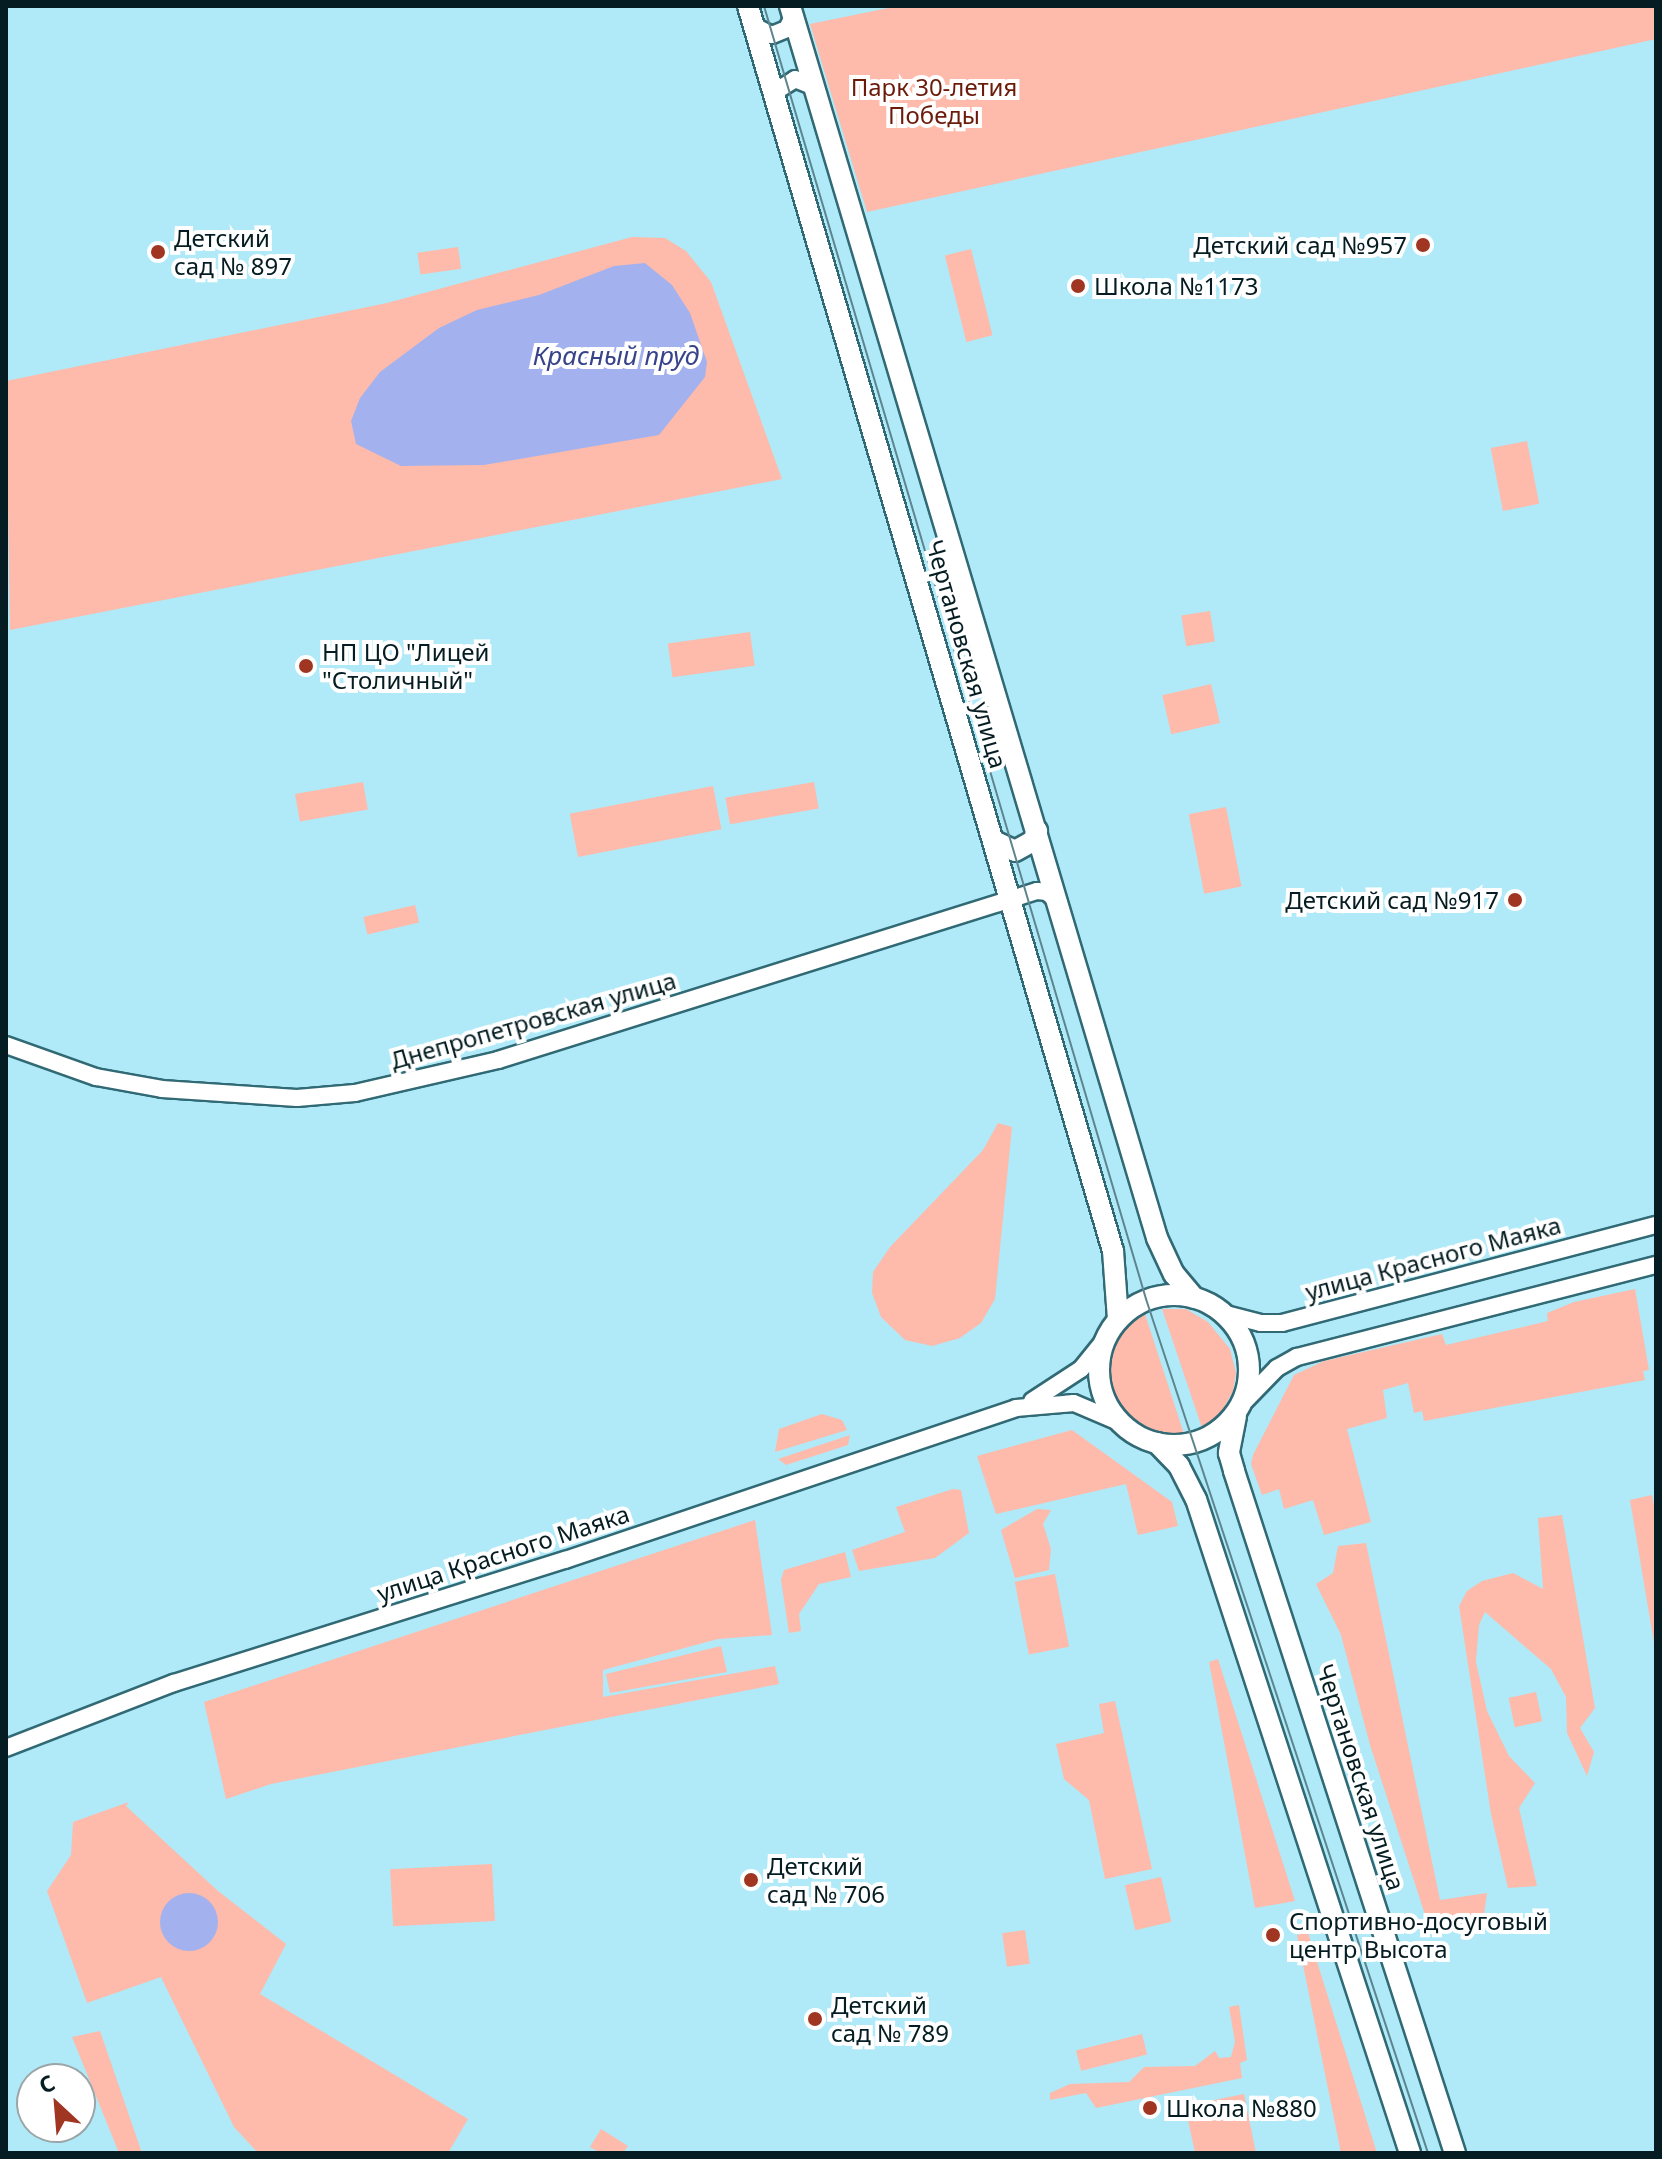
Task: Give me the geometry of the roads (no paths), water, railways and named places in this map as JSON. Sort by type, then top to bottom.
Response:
[{"type":"main road","name":"Чертановская улица","points":[[792,11],[1157,1238],[1174,1274],[1194,1298],[1222,1313],[1235,1327],[1248,1359],[1241,1408],[1229,1453],[1455,2153]]},
{"type":"main road","name":"Чертановская улица","points":[[751,16],[1113,1251],[1118,1319]]},
{"type":"main road","points":[[994,841],[1015,851],[1033,841],[1037,831]]},
{"type":"main road","name":"Чертановская улица","points":[[1119,1422],[1099,1383],[1104,1341],[1118,1319],[1153,1297],[1194,1298]]},
{"type":"main road","points":[[1157,1443],[1200,1441],[1241,1408]]},
{"type":"main road","points":[[1119,1422],[1157,1443],[1179,1466],[1196,1499],[1410,2153]]},
{"type":"street","points":[[751,16],[772,35],[787,29],[792,11]]},
{"type":"street","points":[[773,93],[795,79],[815,87]]},
{"type":"street","name":"Днепропетровская улица","points":[[6,1045],[96,1077],[162,1089],[261,1097],[355,1093],[498,1060],[1037,891],[1047,892],[1059,904]]},
{"type":"street","name":"улица Красного Маяка","points":[[1222,1313],[1261,1323],[1282,1323],[1656,1225]]},
{"type":"street","points":[[1241,1408],[1277,1368],[1297,1357],[1656,1265]]},
{"type":"street","name":"улица Красного Маяка","points":[[6,1748],[174,1683],[565,1560],[1016,1408],[1081,1369],[1104,1341]]},
{"type":"street","name":"улица Красного Маяка","points":[[1016,1408],[1074,1403],[1119,1422]]},
{"type":"water","name":"Красный пруд","points":[[645,263],[672,285],[690,313],[707,362],[705,377],[659,435],[484,465],[401,466],[356,444],[351,421],[360,398],[380,372],[439,328],[477,310],[539,295],[614,266]]},
{"type":"water","points":[[189,1893],[210,1901],[218,1922],[210,1943],[189,1951],[168,1943],[160,1922],[168,1901]]},
{"type":"tram line","points":[[764,6],[1146,1299],[1428,2153]]},
{"type":"place","name":"Детский сад №957","points":[[1423,245]]},
{"type":"place","name":"Детский сад № 897","points":[[158,252]]},
{"type":"place","name":"Школа №1173","points":[[1078,286]]},
{"type":"place","name":"НП ЦО \"Лицей \"Столичный\"","points":[[306,666]]},
{"type":"place","name":"Детский сад №917","points":[[1515,900]]},
{"type":"place","name":"Детский сад № 706","points":[[751,1880]]},
{"type":"place","name":"Спортивно-досуговый центр Высота","points":[[1273,1935]]},
{"type":"place","name":"Детский сад № 789","points":[[815,2019]]},
{"type":"place","name":"Школа №880","points":[[1150,2108]]},
{"type":"park label","name":"Парк 30-летия Победы","points":[[934,101]]}]
